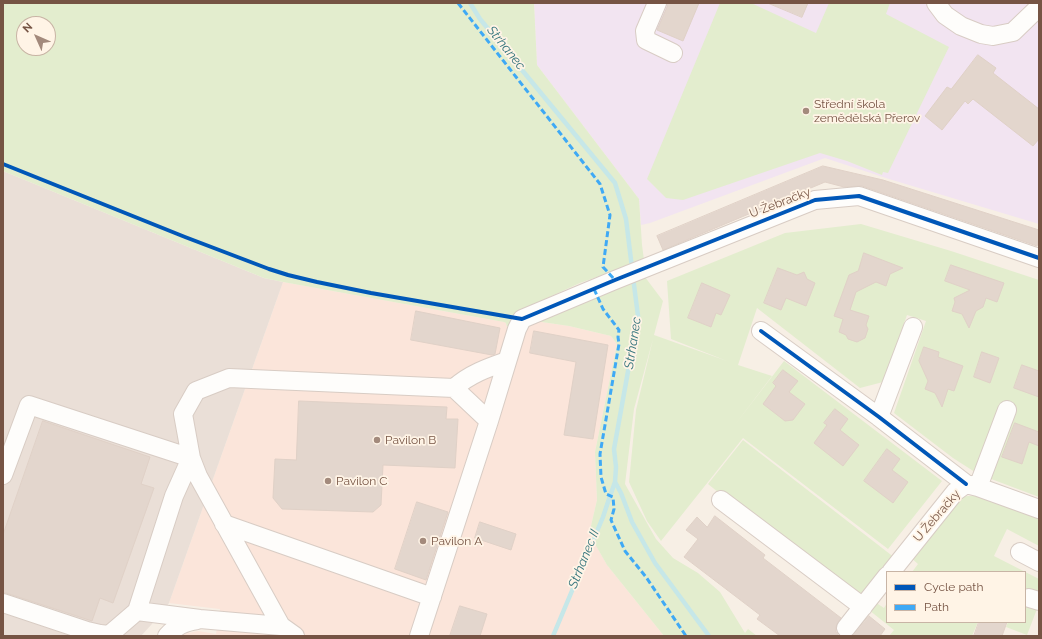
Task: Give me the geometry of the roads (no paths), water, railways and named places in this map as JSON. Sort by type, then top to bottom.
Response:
[{"type":"street","points":[[657,3],[645,31],[646,40],[673,53]]},
{"type":"street","points":[[936,3],[944,15],[961,26],[981,34],[993,36],[1013,32],[1039,7]]},
{"type":"street","name":"U Žebračky","points":[[507,361],[517,329],[522,319],[815,200],[860,196],[1039,258]]},
{"type":"street","points":[[879,417],[913,326]]},
{"type":"street","points":[[761,330],[972,486],[1007,410]]},
{"type":"street","points":[[288,631],[224,524],[198,476],[191,458],[183,414],[196,391],[229,378],[454,388],[474,374],[507,361]]},
{"type":"street","points":[[419,636],[507,361]]},
{"type":"street","points":[[454,388],[489,421]]},
{"type":"street","points":[[3,475],[29,405],[191,458]]},
{"type":"street","points":[[3,603],[87,631],[109,635],[137,611],[174,496],[191,458]]},
{"type":"street","name":"U Žebračky","points":[[891,571],[955,492],[972,486],[1039,509]]},
{"type":"street","points":[[721,500],[862,607]]},
{"type":"street","points":[[224,524],[432,597]]},
{"type":"street","points":[[1020,552],[1039,562]]},
{"type":"street","points":[[846,628],[886,577]]},
{"type":"street","points":[[137,611],[288,631]]},
{"type":"street","points":[[167,636],[185,622],[200,619]]},
{"type":"waterway","name":"Strhanec","points":[[470,3],[480,19],[615,183],[626,219],[632,268]]},
{"type":"waterway","name":"Strhanec","points":[[633,277],[638,316],[614,449],[616,467],[615,482],[621,493],[632,522],[655,563],[709,636]]},
{"type":"waterway","name":"Strhanec II","points":[[553,636],[603,517],[615,482]]},
{"type":"place","name":"Střední škola zemědělská Přerov","points":[[806,111]]},
{"type":"place","name":"Pavilon B","points":[[377,440]]},
{"type":"place","name":"Pavilon C","points":[[328,481]]},
{"type":"place","name":"Pavilon A","points":[[423,541]]}]
